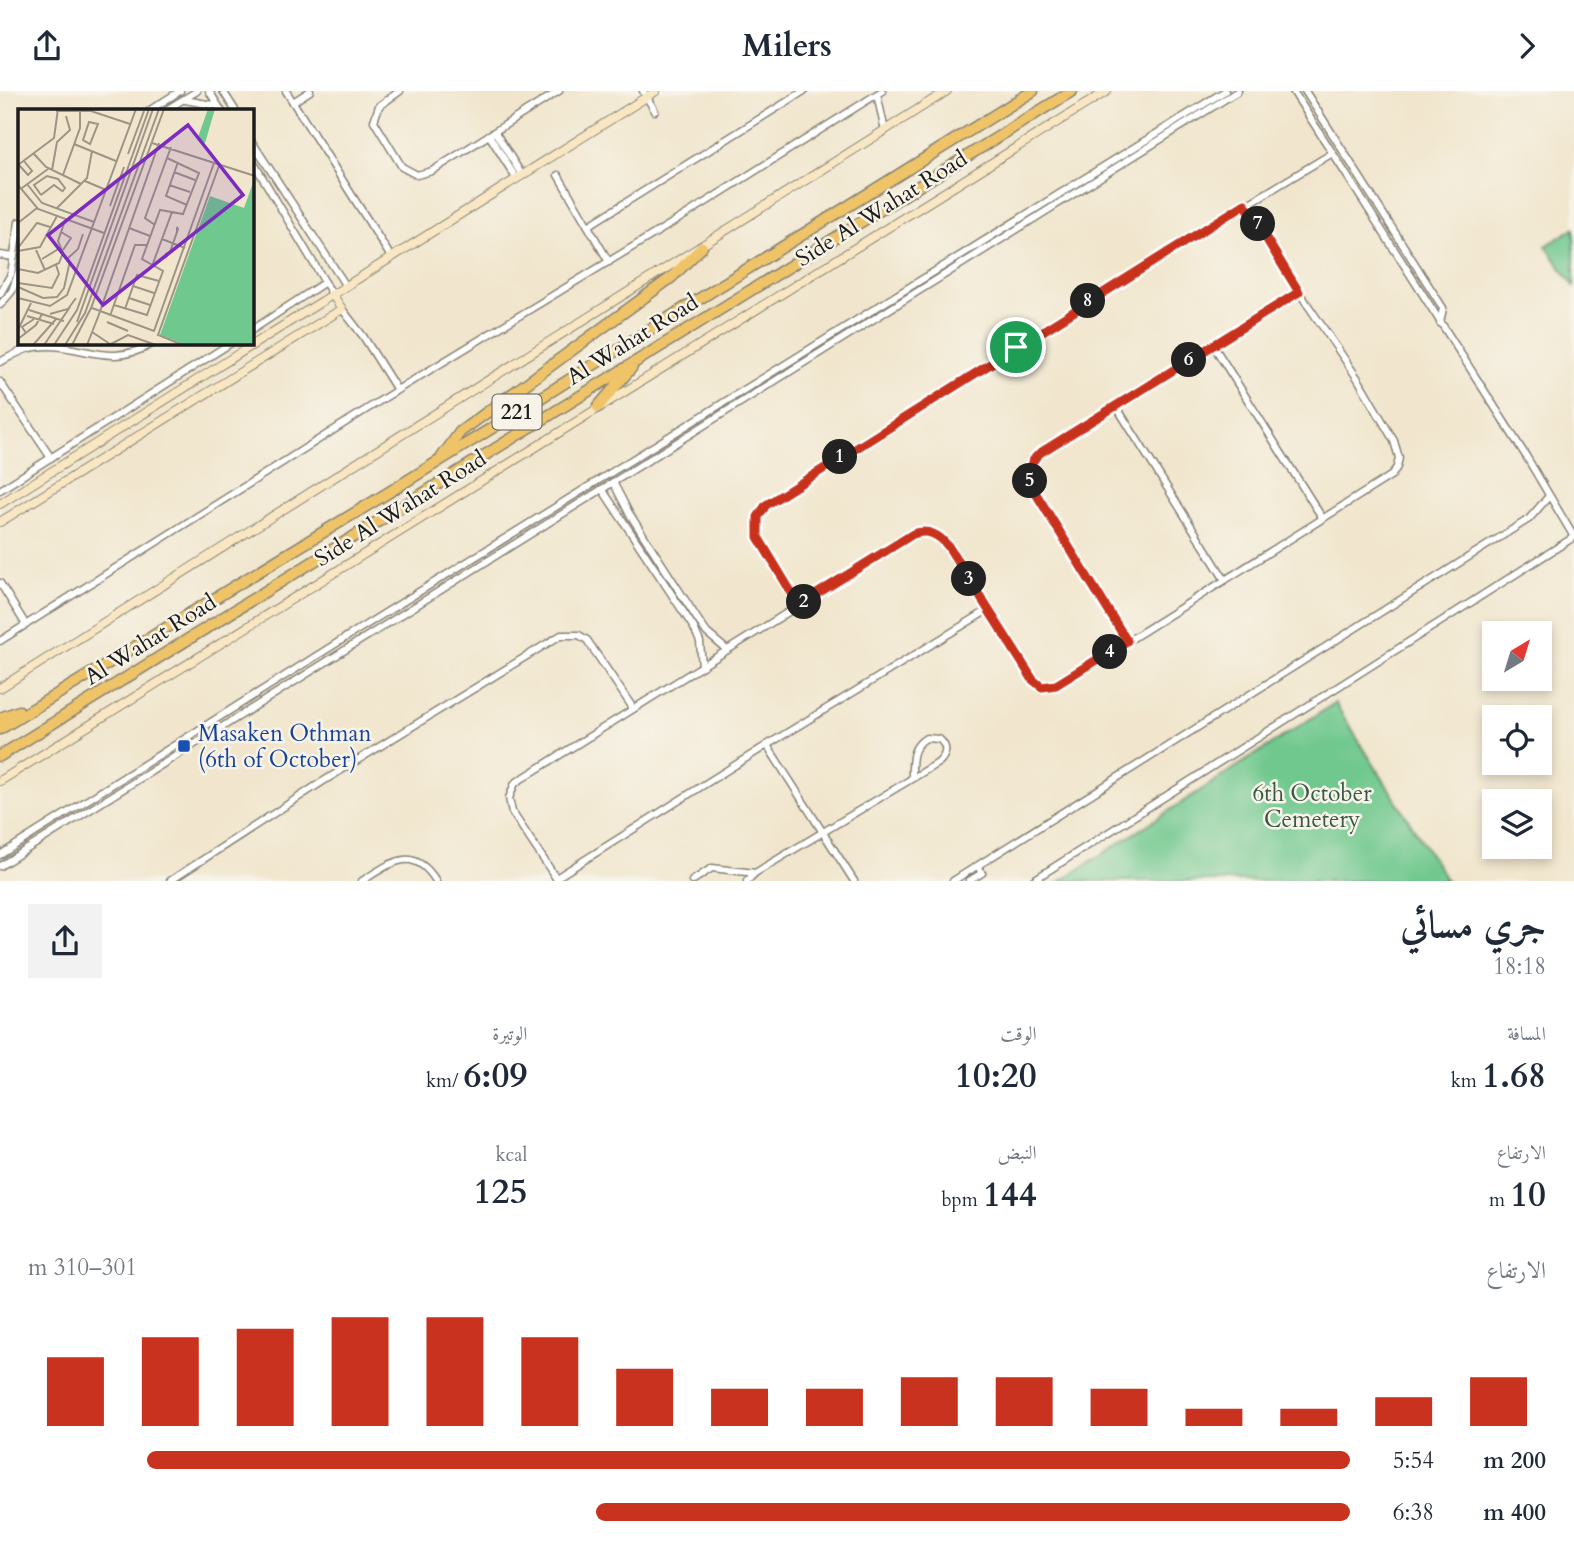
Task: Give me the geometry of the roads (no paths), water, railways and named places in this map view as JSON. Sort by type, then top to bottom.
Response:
[{"type":"highway","name":"Al Wahat Road","points":[[0,729],[218,597],[1032,91]]},
{"type":"highway","name":"Al Wahat Road","points":[[0,756],[1072,91]]},
{"type":"highway","points":[[441,459],[460,432],[672,277],[702,247]]},
{"type":"highway","points":[[597,407],[640,358]]},
{"type":"highway","points":[[218,597],[221,610],[230,614]]},
{"type":"highway","points":[[0,718],[41,702]]},
{"type":"street","points":[[152,109],[179,91]]},
{"type":"street","points":[[168,109],[197,91]]},
{"type":"street","points":[[209,91],[219,108]]},
{"type":"street","points":[[223,91],[234,109]]},
{"type":"street","points":[[286,91],[391,257]]},
{"type":"street","points":[[293,102],[310,91]]},
{"type":"street","points":[[400,91],[379,106],[374,121],[397,160],[409,172],[417,175],[432,171],[559,91]]},
{"type":"street","points":[[254,343],[519,177],[645,94],[656,91]]},
{"type":"street","points":[[588,226],[804,91]]},
{"type":"street","points":[[0,688],[947,91]]},
{"type":"street","name":"Side Al Wahat Road","points":[[0,781],[1107,91]]},
{"type":"street","points":[[0,855],[1225,91]]},
{"type":"street","points":[[0,866],[1238,91]]},
{"type":"street","points":[[1032,881],[1574,537],[1293,91]]},
{"type":"street","points":[[1305,91],[1443,308],[1440,323]]},
{"type":"street","points":[[0,641],[397,390],[609,262],[879,93],[885,131]]},
{"type":"street","points":[[645,94],[655,111]]},
{"type":"street","points":[[1301,103],[1309,98]]},
{"type":"street","points":[[183,100],[219,108]]},
{"type":"street","points":[[1160,131],[1164,138]]},
{"type":"street","points":[[492,133],[519,177]]},
{"type":"street","points":[[254,145],[346,286]]},
{"type":"street","points":[[799,605],[758,537],[758,517],[766,505],[1245,204],[1331,154]]},
{"type":"street","points":[[254,162],[332,294],[363,336],[397,390]]},
{"type":"street","points":[[558,175],[609,262]]},
{"type":"street","points":[[1355,191],[1363,185]]},
{"type":"street","points":[[988,610],[767,745],[557,880],[512,812],[509,798],[512,788],[523,777],[913,534],[927,531],[942,539],[948,546],[1033,680],[1042,687],[1056,685],[1392,475],[1399,458],[1398,449],[1358,379],[1299,292],[1245,204]]},
{"type":"street","points":[[0,305],[18,282],[14,257],[18,229]]},
{"type":"street","points":[[965,251],[970,260]]},
{"type":"street","points":[[0,255],[14,257]]},
{"type":"street","points":[[0,294],[17,269]]},
{"type":"street","points":[[8,281],[18,282]]},
{"type":"street","points":[[254,329],[325,282]]},
{"type":"street","points":[[1127,641],[1035,492],[1029,478],[1031,463],[1040,453],[1299,292]]},
{"type":"street","points":[[0,522],[342,309]]},
{"type":"street","points":[[0,362],[31,348],[61,347],[111,357],[134,353],[150,345]]},
{"type":"street","points":[[0,490],[228,345]]},
{"type":"street","points":[[0,504],[251,345]]},
{"type":"street","points":[[1213,345],[1323,519]]},
{"type":"street","points":[[0,381],[51,458]]},
{"type":"street","points":[[0,400],[9,394]]},
{"type":"street","points":[[1116,406],[1225,580]]},
{"type":"street","points":[[613,482],[628,513],[700,624],[727,650]]},
{"type":"street","points":[[602,489],[694,628],[700,642],[702,666]]},
{"type":"street","points":[[953,881],[1529,519],[1549,496]]},
{"type":"street","points":[[482,553],[487,561]]},
{"type":"street","points":[[0,583],[26,625]]},
{"type":"street","points":[[356,631],[361,640]]},
{"type":"street","points":[[170,881],[322,782],[561,635],[579,635],[592,645],[634,708]]},
{"type":"street","points":[[1285,672],[1290,680]]},
{"type":"street","points":[[747,881],[755,873],[822,831],[942,759],[946,750],[939,739],[926,738],[916,747],[912,759],[912,776]]},
{"type":"street","points":[[767,745],[854,881]]},
{"type":"street","points":[[65,814],[69,822]]},
{"type":"street","points":[[362,881],[394,861],[406,859],[422,864],[436,881]]},
{"type":"street","points":[[970,881],[982,873],[978,866]]},
{"type":"street","points":[[692,881],[712,868],[755,873]]},
{"type":"place","name":"Masaken Othman (6th of October)","points":[[184,746]]},
{"type":"park label","name":"6th October Cemetery","points":[[1312,806]]}]
